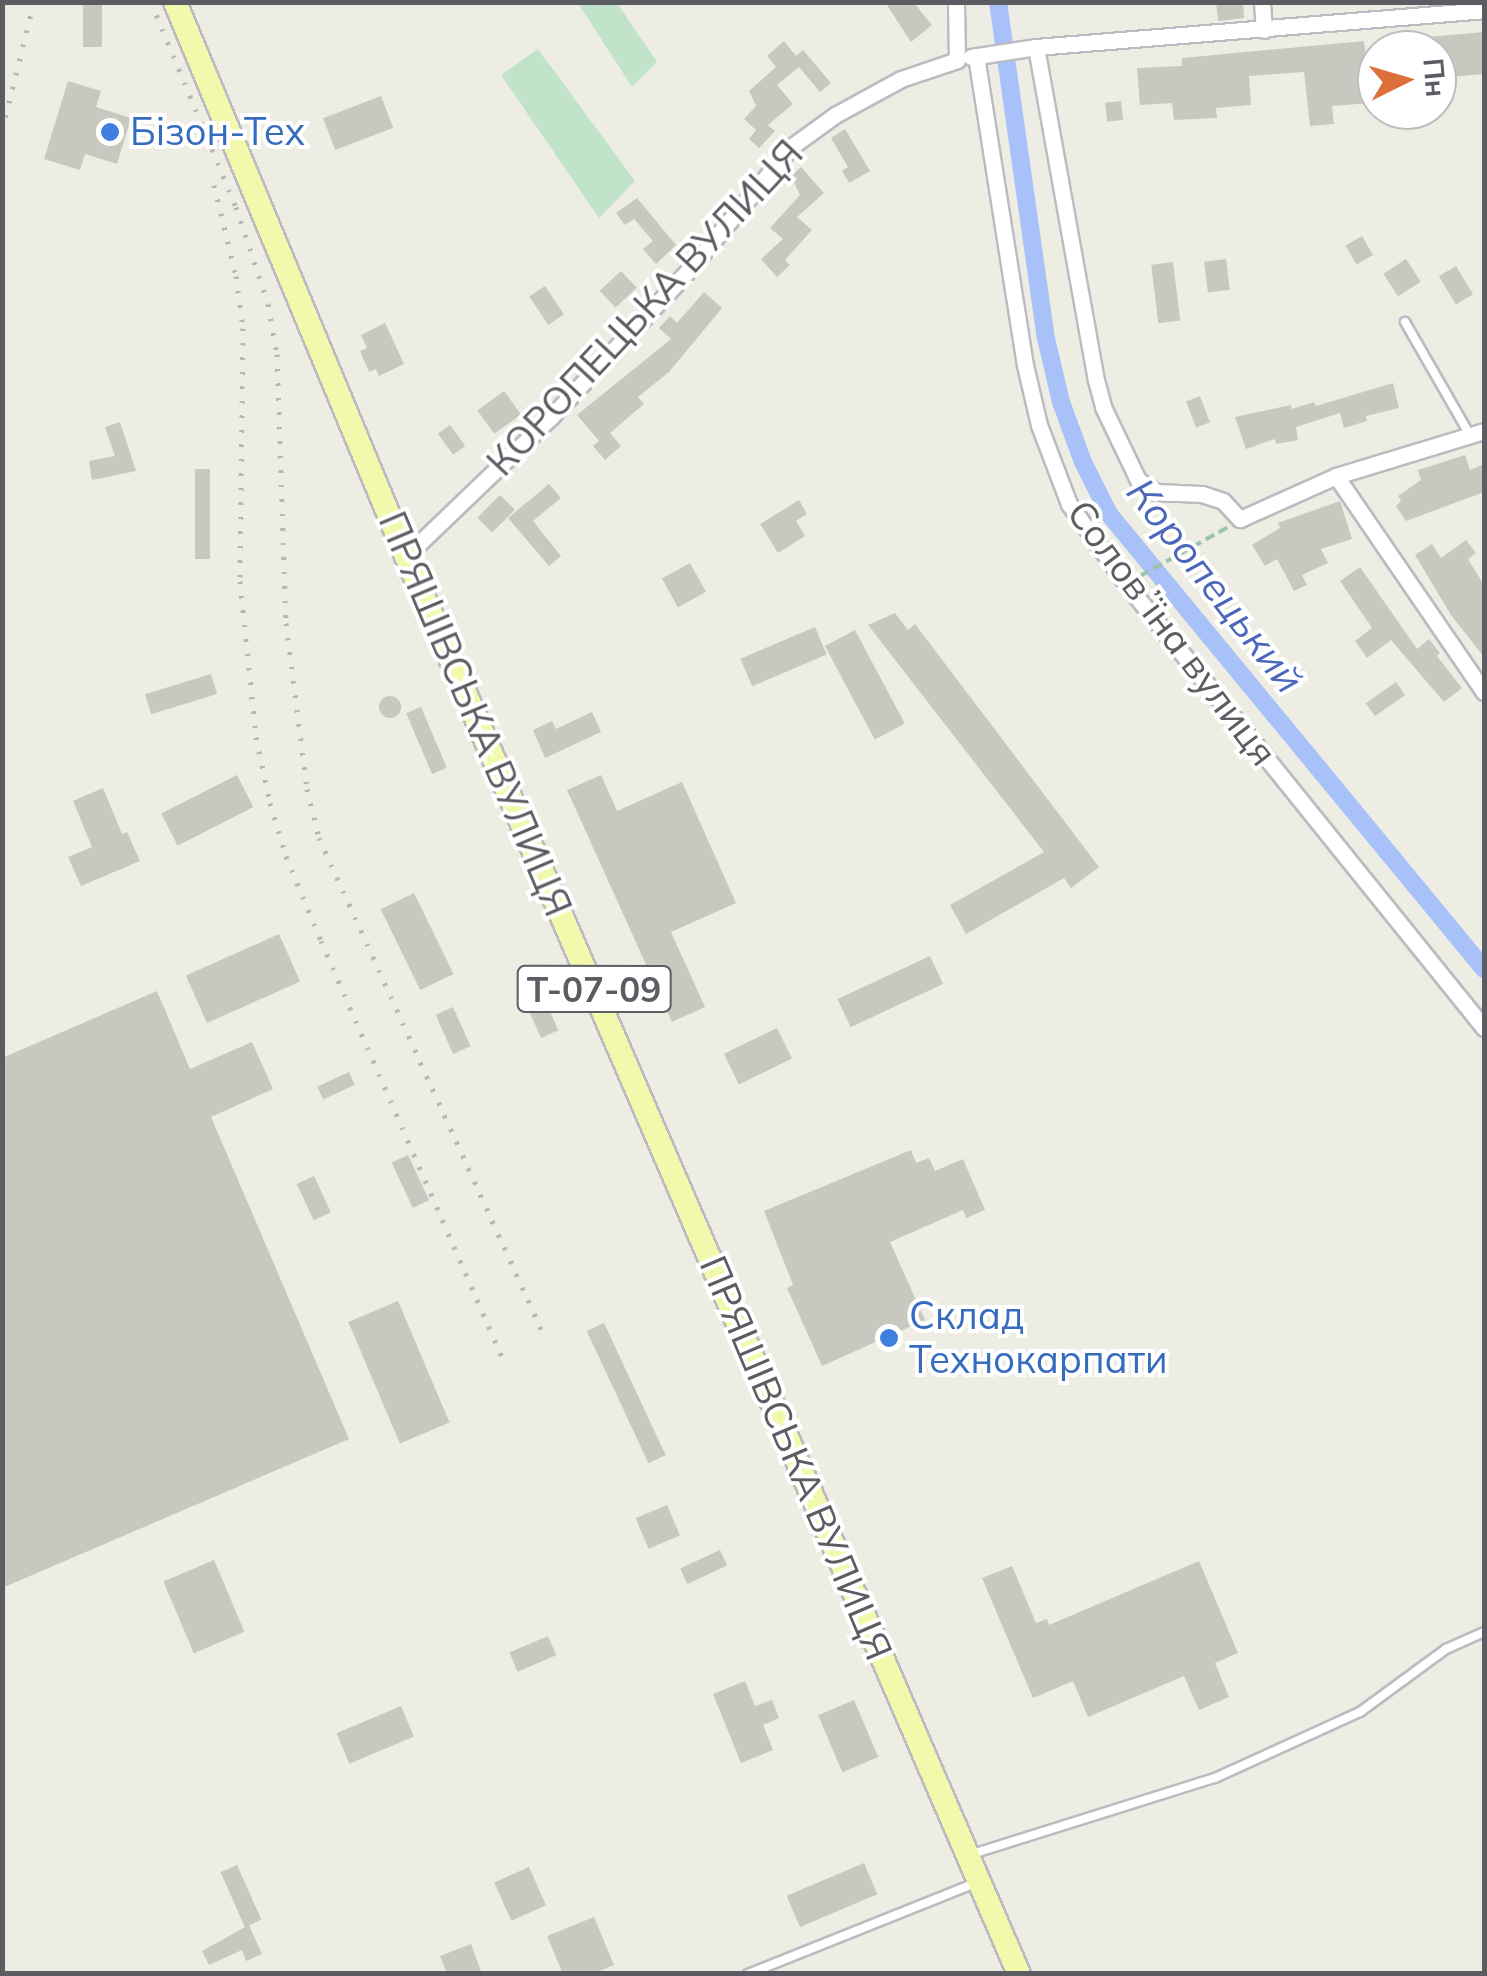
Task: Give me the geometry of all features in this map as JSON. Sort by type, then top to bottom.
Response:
[{"type":"main road","name":"ПРЯШІВСЬКА ВУЛИЦЯ","points":[[176,2],[406,556],[1019,1974]]},
{"type":"street","points":[[956,2],[957,60]]},
{"type":"street","points":[[1262,2],[1264,30]]},
{"type":"street","name":"КОРОПЕЦЬКА ВУЛИЦЯ","points":[[406,556],[565,403],[688,272],[791,147],[834,115],[901,79],[957,60],[1016,48],[1484,10]]},
{"type":"street","points":[[1036,46],[1103,407],[1138,480],[1156,492],[1202,494],[1223,500],[1240,519],[1336,476],[1477,433]]},
{"type":"street","name":"Соловʼїна вулиця","points":[[985,54],[1025,365],[1039,425],[1069,504],[1128,586],[1484,1028]]},
{"type":"street","points":[[1336,476],[1484,692]]},
{"type":"lane","points":[[1405,322],[1477,433]]},
{"type":"lane","points":[[968,1855],[1215,1778],[1360,1712],[1446,1650],[1484,1632]]},
{"type":"lane","points":[[748,1974],[979,1881]]},
{"type":"path","points":[[1142,575],[1240,519]]},
{"type":"green space","points":[[578,3],[617,3],[657,62],[632,87]]},
{"type":"green space","points":[[538,49],[635,181],[599,218],[501,75]]},
{"type":"building","points":[[83,2],[102,2],[102,47],[83,47]]},
{"type":"building","points":[[885,2],[913,2],[932,25],[911,42]]},
{"type":"building","points":[[1216,2],[1243,2],[1244,18],[1218,21]]},
{"type":"building","points":[[1484,32],[1484,74],[1457,76],[1457,34]]},
{"type":"building","points":[[784,41],[796,56],[803,50],[831,83],[820,92],[799,67],[777,85],[793,104],[768,125],[775,131],[759,148],[749,139],[756,130],[744,119],[756,106],[749,91],[776,67],[767,56]]},
{"type":"building","points":[[1357,42],[1357,104],[1332,106],[1334,124],[1310,126],[1304,72],[1249,76],[1251,105],[1216,108],[1217,118],[1174,120],[1172,103],[1140,105],[1137,68],[1182,66],[1182,58]]},
{"type":"building","points":[[68,81],[101,91],[96,107],[131,118],[117,164],[85,154],[80,170],[44,159]]},
{"type":"building","points":[[381,96],[393,128],[335,150],[323,118]]},
{"type":"building","points":[[1121,101],[1123,120],[1107,122],[1105,103]]},
{"type":"building","points":[[845,129],[870,171],[849,183],[842,171],[848,167],[831,138]]},
{"type":"building","points":[[801,167],[824,193],[797,217],[812,230],[785,260],[790,265],[777,277],[761,259],[783,239],[770,228],[800,195],[791,176]]},
{"type":"building","points":[[637,198],[676,245],[656,264],[643,249],[653,241],[634,219],[625,225],[616,213]]},
{"type":"building","points":[[1362,236],[1373,255],[1357,265],[1346,246]]},
{"type":"building","points":[[1226,259],[1230,290],[1208,292],[1204,262]]},
{"type":"building","points":[[1406,259],[1421,282],[1398,296],[1383,274]]},
{"type":"building","points":[[1173,262],[1180,321],[1158,323],[1151,265]]},
{"type":"building","points":[[1456,266],[1473,294],[1456,305],[1439,276]]},
{"type":"building","points":[[621,271],[637,288],[615,308],[600,291]]},
{"type":"building","points":[[545,286],[564,314],[548,325],[529,297]]},
{"type":"building","points":[[704,292],[722,308],[669,372],[638,397],[644,404],[610,433],[621,446],[605,460],[593,446],[599,441],[577,415],[671,339],[659,328],[670,316],[677,323]]},
{"type":"building","points":[[385,323],[404,364],[379,376],[376,369],[369,372],[360,351],[367,348],[361,335]]},
{"type":"building","points":[[1393,383],[1399,408],[1366,416],[1367,421],[1344,428],[1340,413],[1296,427],[1298,440],[1276,444],[1275,439],[1246,449],[1235,417],[1291,405],[1292,409],[1314,402],[1316,406]]},
{"type":"building","points":[[504,391],[521,414],[494,434],[477,410]]},
{"type":"building","points":[[1200,396],[1210,422],[1196,428],[1186,401]]},
{"type":"building","points":[[120,422],[136,471],[92,480],[89,461],[115,456],[105,427]]},
{"type":"building","points":[[450,425],[465,446],[453,455],[438,434]]},
{"type":"building","points":[[1465,455],[1470,470],[1484,464],[1484,492],[1406,521],[1396,506],[1401,501],[1398,496],[1421,480],[1418,470]]},
{"type":"building","points":[[195,469],[210,469],[210,559],[195,559]]},
{"type":"building","points":[[549,484],[561,498],[533,521],[561,556],[549,566],[508,518]]},
{"type":"building","points":[[500,495],[515,510],[492,532],[477,518]]},
{"type":"building","points":[[799,500],[807,514],[796,521],[805,536],[778,553],[760,524]]},
{"type":"building","points":[[1340,501],[1352,539],[1321,549],[1328,563],[1302,575],[1307,585],[1294,591],[1277,559],[1265,566],[1252,545],[1280,528],[1278,523]]},
{"type":"building","points":[[1466,540],[1476,553],[1468,559],[1484,585],[1484,657],[1451,615],[1415,555],[1432,544],[1441,558]]},
{"type":"building","points":[[690,563],[706,592],[678,607],[662,579]]},
{"type":"building","points":[[1360,567],[1417,649],[1429,639],[1462,688],[1444,702],[1391,640],[1367,658],[1355,641],[1372,628],[1340,581]]},
{"type":"building","points":[[895,613],[908,630],[915,624],[1099,867],[1071,888],[1064,878],[966,934],[950,905],[1044,852],[868,625]]},
{"type":"building","points":[[815,627],[827,655],[752,686],[740,659]]},
{"type":"building","points":[[855,630],[905,724],[875,740],[825,646]]},
{"type":"building","points":[[211,674],[217,694],[151,714],[145,694]]},
{"type":"building","points":[[1396,682],[1405,695],[1375,716],[1366,703]]},
{"type":"building","points":[[390,696],[398,699],[398,715],[390,718],[382,715],[379,707],[382,699]]},
{"type":"building","points":[[421,707],[447,768],[432,774],[406,713]]},
{"type":"building","points":[[592,712],[601,732],[545,758],[533,730],[552,721],[556,729]]},
{"type":"building","points":[[237,775],[253,807],[178,846],[161,814]]},
{"type":"building","points":[[601,775],[617,811],[682,782],[736,903],[671,932],[705,1007],[672,1022],[567,790]]},
{"type":"building","points":[[103,788],[122,834],[127,832],[140,861],[81,886],[68,857],[92,847],[73,801]]},
{"type":"building","points":[[414,893],[453,974],[420,990],[381,909]]},
{"type":"building","points":[[279,934],[300,982],[207,1023],[186,975]]},
{"type":"building","points":[[930,956],[943,984],[851,1027],[838,999]]},
{"type":"building","points":[[536,980],[558,1030],[541,1038],[519,988]]},
{"type":"building","points":[[157,991],[190,1069],[252,1042],[273,1089],[211,1117],[349,1439],[2,1588],[2,1058]]},
{"type":"building","points":[[453,1007],[470,1046],[453,1054],[436,1015]]},
{"type":"building","points":[[777,1028],[792,1059],[739,1084],[724,1054]]},
{"type":"building","points":[[349,1072],[355,1085],[323,1099],[317,1087]]},
{"type":"building","points":[[911,1150],[916,1163],[929,1158],[935,1171],[963,1159],[985,1210],[966,1218],[963,1210],[890,1242],[925,1320],[822,1366],[787,1288],[793,1285],[764,1211]]},
{"type":"building","points":[[408,1155],[429,1200],[413,1208],[392,1163]]},
{"type":"building","points":[[314,1176],[331,1212],[314,1220],[297,1184]]},
{"type":"building","points":[[398,1301],[450,1423],[400,1444],[348,1322]]},
{"type":"building","points":[[604,1323],[666,1455],[648,1463],[587,1331]]},
{"type":"building","points":[[667,1505],[680,1535],[649,1549],[636,1518]]},
{"type":"building","points":[[720,1550],[727,1565],[687,1584],[680,1569]]},
{"type":"building","points":[[214,1560],[244,1632],[194,1653],[163,1581]]},
{"type":"building","points":[[1199,1561],[1238,1653],[1215,1663],[1229,1697],[1199,1710],[1184,1676],[1088,1717],[1073,1681],[1033,1698],[982,1578],[1012,1566],[1036,1623],[1047,1619],[1049,1625]]},
{"type":"building","points":[[548,1636],[556,1655],[518,1672],[509,1652]]},
{"type":"building","points":[[745,1681],[755,1706],[772,1700],[779,1718],[763,1725],[773,1750],[741,1763],[713,1694]]},
{"type":"building","points":[[854,1700],[878,1757],[842,1772],[818,1715]]},
{"type":"building","points":[[401,1706],[414,1736],[349,1764],[337,1733]]},
{"type":"building","points":[[864,1863],[877,1894],[800,1927],[787,1896]]},
{"type":"building","points":[[237,1865],[261,1920],[245,1927],[221,1872]]},
{"type":"building","points":[[529,1867],[546,1905],[511,1921],[494,1882]]},
{"type":"building","points":[[594,1917],[614,1965],[592,1974],[563,1974],[547,1936]]},
{"type":"building","points":[[249,1925],[262,1954],[246,1961],[242,1950],[209,1965],[202,1951]]},
{"type":"building","points":[[471,1944],[482,1974],[447,1974],[440,1956]]},
{"type":"waterway","name":"Коропецький","points":[[998,2],[1045,334],[1061,402],[1083,462],[1109,514],[1484,969]]},
{"type":"railway","points":[[2,131],[34,2]]},
{"type":"railway","points":[[151,2],[236,207],[268,304],[277,354],[286,623],[307,789],[319,838],[542,1331]]},
{"type":"railway","points":[[214,185],[236,276],[243,328],[240,581],[256,737],[270,803],[286,856],[321,941],[502,1357]]},
{"type":"place","name":"Бізон-Тех","points":[[110,132]]},
{"type":"place","name":"Склад Технокарпати","points":[[889,1338]]}]
